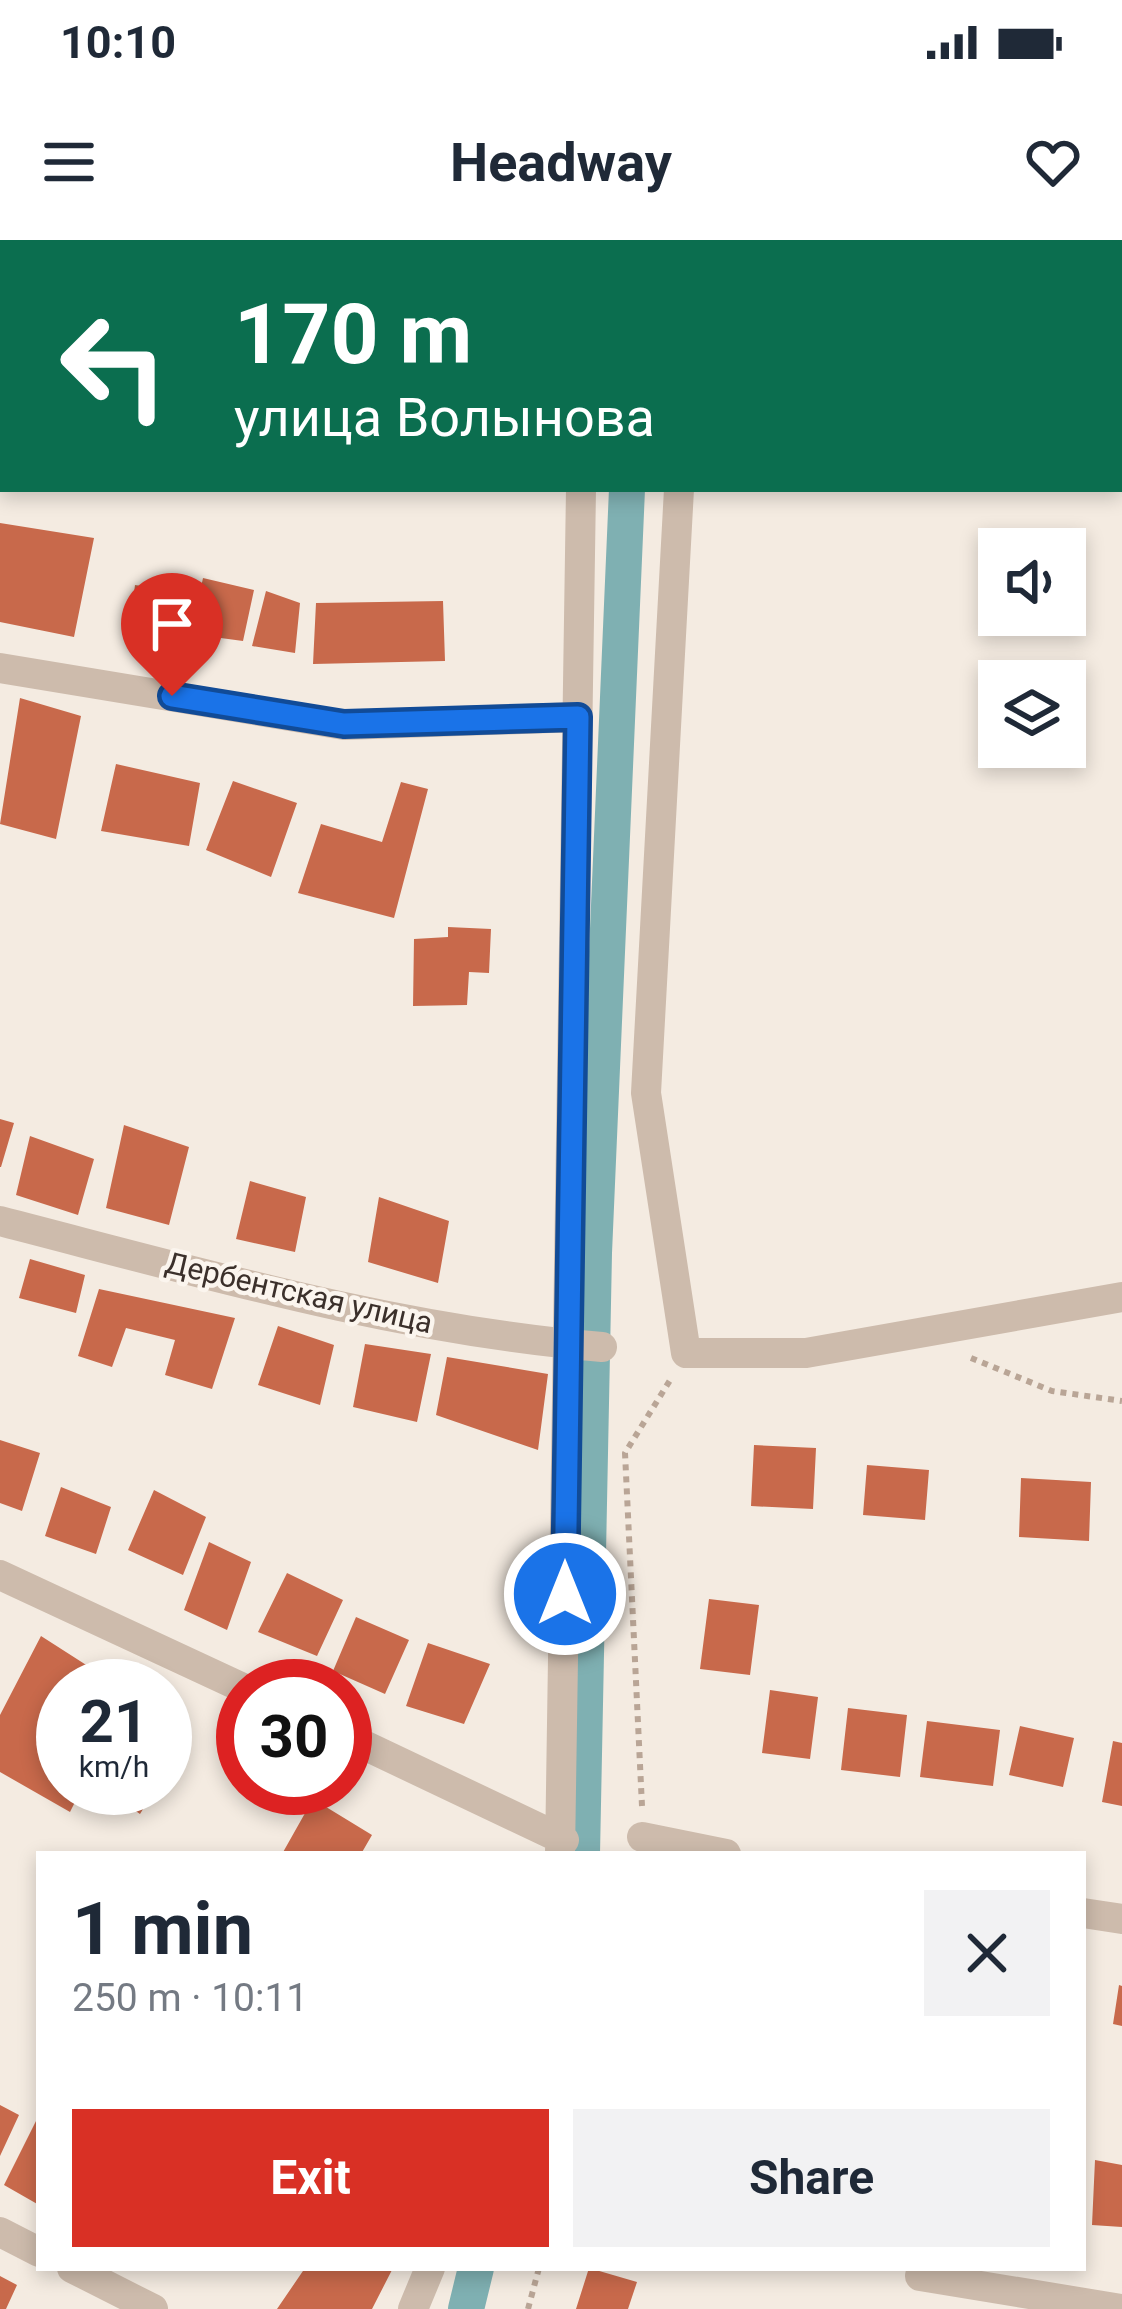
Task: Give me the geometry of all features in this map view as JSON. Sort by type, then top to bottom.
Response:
[{"type":"street","points":[[372,1750],[562,1847],[581,492]]},
{"type":"street","points":[[679,492],[646,1094],[686,1353],[806,1353],[1122,1297]]},
{"type":"street","points":[[0,668],[344,724],[578,717]]},
{"type":"street","name":"Дербентская улица","points":[[0,1221],[303,1299],[479,1334],[602,1347]]},
{"type":"street","points":[[0,1575],[216,1675]]},
{"type":"street","points":[[642,1837],[711,1851]]},
{"type":"street","points":[[1086,1913],[1122,1918]]},
{"type":"street","points":[[0,2232],[36,2250]]},
{"type":"street","points":[[78,2271],[153,2309]]},
{"type":"street","points":[[413,2309],[429,2271]]},
{"type":"street","points":[[920,2276],[1120,2309]]},
{"type":"path","points":[[928,1334],[995,1371],[1052,1391],[1122,1401]]},
{"type":"path","points":[[642,1837],[625,1453],[686,1353]]},
{"type":"path","points":[[528,2309],[538,2271]]},
{"type":"building","points":[[0,523],[94,538],[74,637],[0,622]]},
{"type":"building","points":[[203,578],[254,590],[243,641],[191,634]]},
{"type":"building","points":[[135,585],[175,591],[167,652],[127,646]]},
{"type":"building","points":[[266,591],[300,603],[295,653],[252,646]]},
{"type":"building","points":[[443,601],[445,661],[313,664],[316,603]]},
{"type":"building","points":[[20,698],[81,716],[56,839],[0,824]]},
{"type":"building","points":[[116,764],[200,783],[189,846],[101,831]]},
{"type":"building","points":[[233,781],[297,803],[271,877],[206,850]]},
{"type":"building","points":[[401,782],[428,789],[394,918],[298,893],[321,824],[382,842]]},
{"type":"building","points":[[448,927],[491,929],[489,973],[469,972],[467,1005],[413,1006],[414,939],[448,937]]},
{"type":"building","points":[[0,1119],[14,1123],[1,1167],[0,1167]]},
{"type":"building","points":[[124,1125],[189,1147],[169,1225],[106,1208]]},
{"type":"building","points":[[30,1136],[94,1159],[78,1215],[16,1195]]},
{"type":"building","points":[[250,1181],[306,1197],[295,1252],[236,1239]]},
{"type":"building","points":[[379,1197],[449,1221],[438,1283],[368,1262]]},
{"type":"building","points":[[30,1259],[85,1275],[76,1313],[19,1298]]},
{"type":"building","points":[[99,1289],[235,1318],[212,1389],[165,1375],[175,1340],[126,1328],[112,1367],[78,1356]]},
{"type":"building","points":[[278,1326],[334,1345],[320,1405],[258,1385]]},
{"type":"building","points":[[365,1344],[431,1354],[417,1422],[353,1407]]},
{"type":"building","points":[[447,1357],[548,1374],[538,1450],[436,1415]]},
{"type":"building","points":[[0,1440],[40,1453],[22,1511],[0,1503]]},
{"type":"building","points":[[754,1445],[816,1448],[813,1509],[751,1506]]},
{"type":"building","points":[[867,1465],[929,1470],[925,1520],[863,1515]]},
{"type":"building","points":[[1021,1478],[1091,1482],[1089,1541],[1019,1537]]},
{"type":"building","points":[[61,1487],[111,1507],[96,1554],[45,1536]]},
{"type":"building","points":[[154,1490],[206,1517],[183,1575],[128,1550]]},
{"type":"building","points":[[209,1542],[251,1562],[227,1630],[184,1610]]},
{"type":"building","points":[[287,1573],[343,1600],[317,1656],[258,1632]]},
{"type":"building","points":[[709,1599],[759,1605],[750,1675],[700,1669]]},
{"type":"building","points":[[356,1617],[409,1640],[385,1694],[372,1688],[372,1659],[338,1659]]},
{"type":"building","points":[[41,1636],[77,1659],[36,1659],[36,1793],[0,1772],[0,1715]]},
{"type":"building","points":[[428,1643],[490,1664],[464,1724],[406,1706]]},
{"type":"building","points":[[770,1690],[818,1697],[810,1759],[762,1753]]},
{"type":"building","points":[[848,1708],[907,1715],[900,1777],[841,1770]]},
{"type":"building","points":[[927,1721],[1000,1730],[993,1786],[920,1777]]},
{"type":"building","points":[[1020,1726],[1074,1738],[1063,1787],[1009,1775]]},
{"type":"building","points":[[1113,1741],[1122,1743],[1122,1806],[1102,1802]]},
{"type":"building","points":[[304,1815],[339,1815],[372,1835],[363,1851],[284,1851]]},
{"type":"building","points":[[1122,1986],[1122,2026],[1113,2024]]},
{"type":"building","points":[[0,2105],[19,2115],[0,2156]]},
{"type":"building","points":[[36,2121],[36,2203],[4,2185]]},
{"type":"building","points":[[1095,2160],[1122,2165],[1122,2227],[1092,2225]]},
{"type":"building","points":[[303,2271],[391,2271],[372,2309],[277,2309]]},
{"type":"building","points":[[588,2271],[637,2282],[628,2309],[576,2309]]},
{"type":"building","points":[[0,2276],[17,2285],[6,2309],[0,2309]]},
{"type":"waterway","points":[[582,1851],[594,1253],[627,492]]},
{"type":"waterway","points":[[466,2309],[475,2271]]},
{"type":"route","points":[[172,696],[344,724],[578,717],[565,1594]]}]
